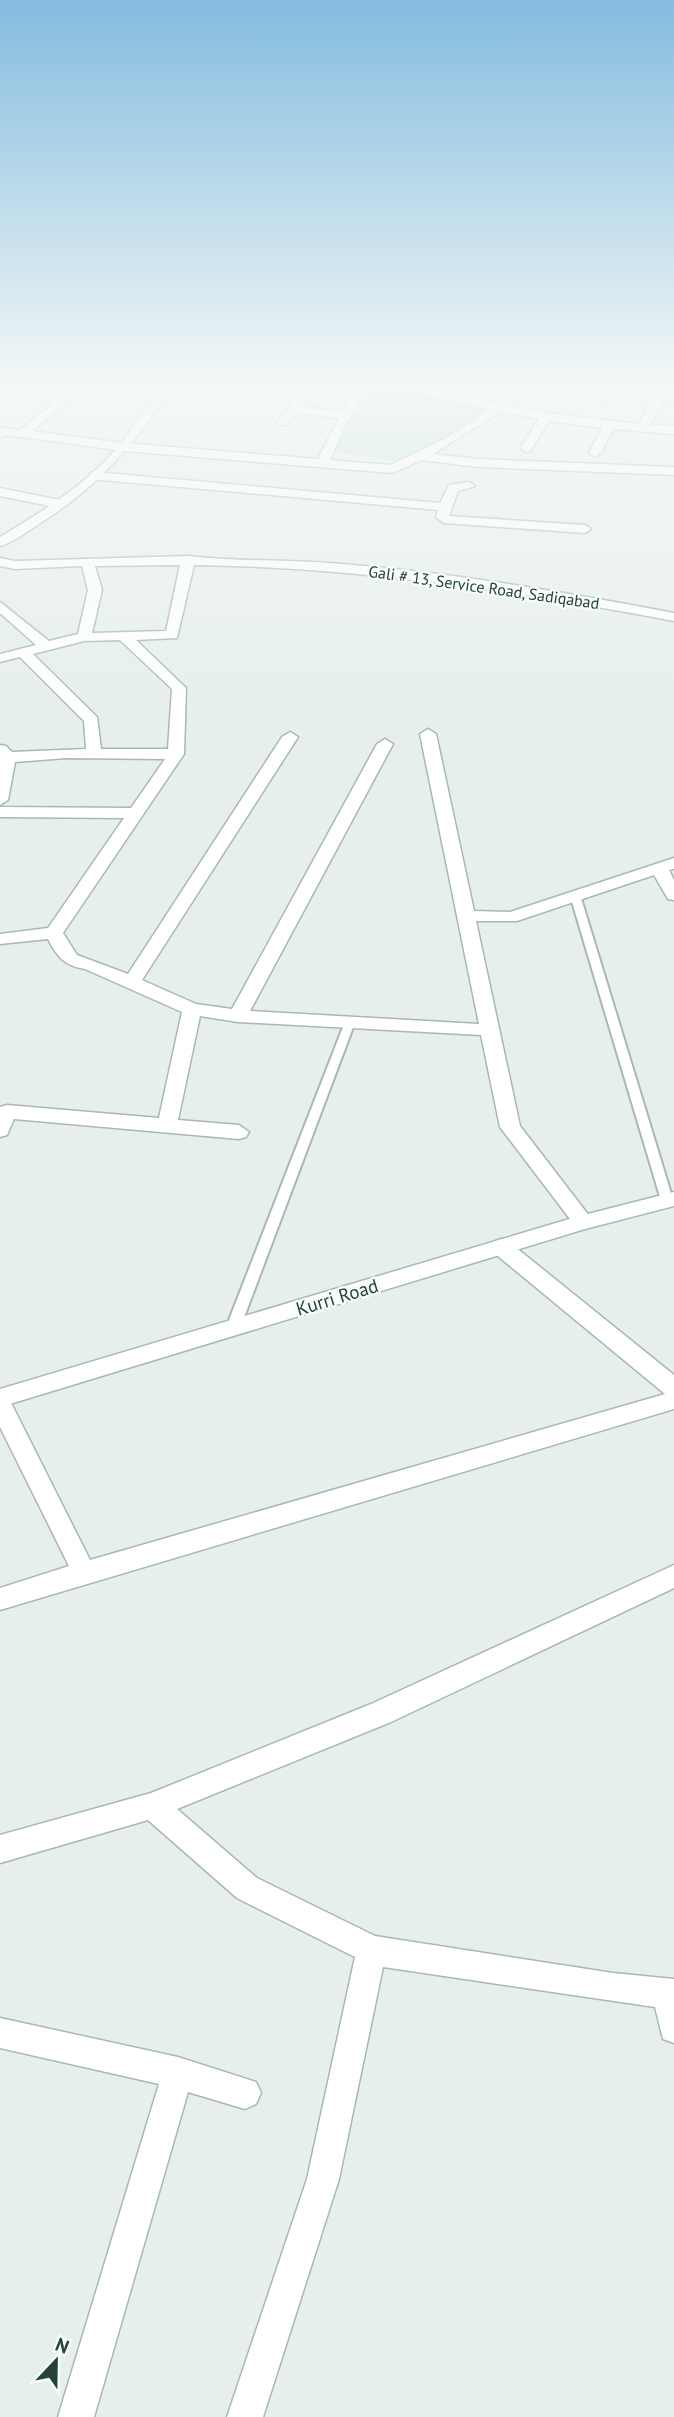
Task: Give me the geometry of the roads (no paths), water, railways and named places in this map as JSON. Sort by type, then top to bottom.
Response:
[{"type":"street","points":[[45,502],[60,505]]},
{"type":"street","points":[[0,542],[64,502]]},
{"type":"street","points":[[386,502],[445,507]]},
{"type":"street","points":[[447,502],[442,517],[444,519],[585,529]]},
{"type":"street","points":[[0,658],[84,637],[172,635],[188,560]]},
{"type":"street","name":"Gali # 13, Service Road, Sadiqabad","points":[[0,562],[15,565],[188,560],[298,564],[401,574],[560,596],[674,617]]},
{"type":"street","points":[[84,637],[95,597],[95,578],[87,562]]},
{"type":"street","points":[[0,606],[46,646]]},
{"type":"street","points":[[0,939],[54,933],[176,754],[179,688],[123,636]]},
{"type":"street","points":[[23,652],[92,720],[94,753]]},
{"type":"street","points":[[428,734],[510,1127],[583,1222]]},
{"type":"street","points":[[131,983],[290,737]]},
{"type":"street","points":[[238,1016],[385,744]]},
{"type":"street","points":[[0,800],[3,755],[176,754]]},
{"type":"street","points":[[0,812],[134,813]]},
{"type":"street","points":[[466,916],[511,918],[666,865],[674,895]]},
{"type":"street","points":[[54,933],[66,958],[74,963],[89,964],[192,1009],[238,1016],[490,1030]]},
{"type":"street","points":[[167,1126],[192,1009]]},
{"type":"street","points":[[0,1130],[6,1112],[239,1132]]},
{"type":"street","name":"Kurri Road","points":[[0,1401],[583,1222],[671,1199]]},
{"type":"street","points":[[501,1247],[674,1388]]},
{"type":"street","points":[[0,1599],[84,1572],[674,1400]]},
{"type":"street","points":[[0,1401],[84,1572]]},
{"type":"street","points":[[0,1849],[152,1806],[381,1713],[674,1576]]},
{"type":"street","points":[[152,1806],[247,1888],[372,1950],[613,1988],[671,1994],[674,2028]]},
{"type":"street","points":[[245,2417],[323,2179],[372,1950]]},
{"type":"street","points":[[0,2033],[178,2073],[245,2093]]},
{"type":"street","points":[[76,2417],[117,2270],[178,2073]]},
{"type":"lane","points":[[575,895],[671,1199]]},
{"type":"lane","points":[[233,1328],[350,1022]]}]
